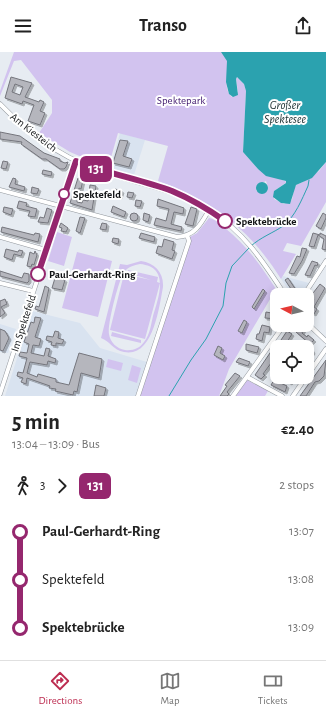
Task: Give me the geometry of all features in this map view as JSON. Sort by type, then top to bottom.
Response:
[{"type":"street","name":"Am Kiesteich","points":[[0,104],[32,134],[76,161],[92,168],[172,191],[209,210],[236,231],[260,257],[280,288]]},
{"type":"street","name":"Im Spektefeld","points":[[0,394],[60,206],[76,161]]},
{"type":"street","points":[[0,190],[177,237],[187,235],[199,226],[209,210]]},
{"type":"street","points":[[138,396],[189,241],[187,235]]},
{"type":"street","points":[[0,237],[46,250]]},
{"type":"street","points":[[309,288],[326,262]]},
{"type":"street","points":[[0,283],[33,291]]},
{"type":"street","points":[[314,330],[326,341]]},
{"type":"street","points":[[233,396],[279,332]]},
{"type":"street","points":[[314,366],[326,349]]},
{"type":"street","points":[[247,377],[282,396]]},
{"type":"street","points":[[293,396],[301,384]]},
{"type":"shaded area","points":[[120,133],[145,140],[134,175],[110,168]]},
{"type":"shaded area","points":[[283,276],[309,283],[306,288],[287,288],[281,279]]},
{"type":"shaded area","points":[[32,311],[80,323],[100,348],[147,362],[136,396],[5,396]]},
{"type":"shaded area","points":[[0,324],[16,329],[8,353],[0,352]]},
{"type":"green space","name":"Spektepark","points":[[14,52],[221,52],[227,59],[228,64],[227,89],[229,93],[232,97],[238,92],[237,77],[244,84],[246,91],[243,152],[258,169],[287,182],[274,191],[274,199],[284,204],[292,200],[296,185],[319,171],[326,162],[326,202],[301,246],[287,243],[283,251],[296,254],[281,279],[257,246],[244,232],[214,208],[197,198],[158,181],[168,146],[118,133],[108,168],[70,152],[39,133],[52,113],[52,100],[21,60],[14,61],[0,96],[0,91]],"holes":[[[266,181],[268,187],[267,191],[256,191],[258,185]]]},
{"type":"green space","points":[[209,218],[219,223],[247,249],[259,263],[275,288],[270,288],[270,299],[229,369],[219,396],[140,396],[190,243],[190,237],[197,233]]},
{"type":"green space","points":[[57,232],[72,237],[64,266],[48,261]]},
{"type":"green space","points":[[77,252],[112,261],[98,317],[62,308]]},
{"type":"green space","points":[[141,261],[146,262],[158,270],[163,282],[157,318],[153,330],[148,340],[142,347],[134,352],[120,351],[101,338],[120,264],[127,265]],"holes":[[[140,264],[150,266],[156,271],[160,284],[149,333],[144,342],[138,347],[131,350],[125,350],[117,347],[112,342],[109,334],[112,312],[119,283],[124,272],[129,268]]]},
{"type":"green space","points":[[128,270],[158,277],[157,282],[160,283],[145,339],[110,330],[124,274],[151,280],[128,273]]},
{"type":"green space","points":[[112,332],[141,340],[141,343],[111,336]]},
{"type":"green space","points":[[108,359],[123,363],[121,371],[106,367]]},
{"type":"green space","points":[[132,365],[141,368],[137,383],[128,380]]},
{"type":"green space","points":[[247,380],[268,391],[265,396],[236,396]]},
{"type":"water","name":"Großer Spektesee","points":[[221,52],[326,52],[326,162],[312,178],[296,185],[290,204],[281,203],[273,197],[274,191],[286,183],[286,181],[266,176],[243,152],[246,91],[244,84],[237,77],[238,95],[233,97],[229,94],[226,82],[227,61]]},
{"type":"water","points":[[260,182],[264,182],[268,188],[264,194],[260,194],[256,190],[256,186]]},
{"type":"building","points":[[11,77],[32,83],[25,97],[39,102],[40,100],[44,102],[40,111],[45,113],[40,125],[28,121],[34,105],[23,101],[22,104],[5,98]],"holes":[[[15,84],[23,87],[20,95],[12,92]]]},
{"type":"building","points":[[0,132],[20,136],[44,153],[60,159],[60,161],[65,163],[68,162],[66,167],[64,169],[60,169],[46,159],[42,159],[21,144],[22,142],[0,139]]},
{"type":"building","points":[[120,140],[128,141],[123,156],[132,159],[129,167],[113,163]]},
{"type":"building","points":[[3,161],[8,162],[6,169],[1,168]]},
{"type":"building","points":[[43,170],[52,172],[51,176],[42,174]]},
{"type":"building","points":[[13,178],[16,179],[15,184],[25,187],[24,191],[9,187]]},
{"type":"building","points":[[78,178],[83,180],[81,189],[79,188],[77,202],[82,203],[83,200],[88,201],[90,185],[96,186],[92,210],[70,203]]},
{"type":"building","points":[[32,187],[39,189],[37,194],[31,193]]},
{"type":"building","points":[[115,189],[122,191],[120,197],[114,195]]},
{"type":"building","points":[[128,192],[134,193],[132,198],[127,197]]},
{"type":"building","points":[[158,199],[184,208],[183,214],[174,212],[171,224],[182,227],[181,231],[154,225],[156,218],[166,221],[169,209],[157,206]]},
{"type":"building","points":[[136,200],[142,201],[140,207],[135,206]]},
{"type":"building","points":[[19,201],[27,203],[26,206],[37,209],[35,217],[28,216],[30,211],[17,208]]},
{"type":"building","points":[[113,206],[126,212],[124,217],[111,212]]},
{"type":"building","points":[[4,207],[13,209],[11,215],[3,212]]},
{"type":"building","points":[[191,207],[197,209],[193,226],[185,224]]},
{"type":"building","points":[[47,208],[52,210],[48,223],[38,222],[40,217],[44,218]]},
{"type":"building","points":[[132,213],[136,213],[138,217],[136,221],[132,221],[130,219],[130,215]]},
{"type":"building","points":[[144,213],[150,215],[148,222],[143,220]]},
{"type":"building","points":[[323,213],[326,215],[326,218],[321,229],[316,226]]},
{"type":"building","points":[[80,217],[85,218],[80,233],[76,231]]},
{"type":"building","points":[[61,223],[68,228],[66,232],[61,231],[62,228],[59,227]]},
{"type":"building","points":[[102,223],[107,224],[106,230],[100,229]]},
{"type":"building","points":[[2,227],[34,235],[35,233],[40,234],[38,242],[1,232]]},
{"type":"building","points":[[141,233],[155,237],[154,242],[139,238]]},
{"type":"building","points":[[313,233],[320,235],[320,233],[326,236],[326,250],[322,249],[324,239],[318,235],[314,247],[309,246]]},
{"type":"building","points":[[113,238],[119,239],[118,244],[112,242]]},
{"type":"building","points":[[164,239],[174,242],[172,250],[175,251],[172,259],[156,253],[158,246],[162,247]]},
{"type":"building","points":[[302,248],[307,249],[302,261],[294,274],[289,273],[297,256],[300,257]]},
{"type":"building","points":[[6,249],[18,252],[19,250],[23,251],[21,256],[14,254],[12,260],[4,257]]},
{"type":"building","points":[[35,251],[37,255],[34,265],[32,264],[31,267],[27,266],[30,252],[34,254]]},
{"type":"building","points":[[312,261],[318,263],[317,266],[315,265],[310,276],[305,275]]},
{"type":"building","points":[[0,271],[22,278],[24,273],[29,274],[29,281],[27,283],[0,276]]},
{"type":"building","points":[[55,278],[65,280],[62,290],[52,288]]},
{"type":"building","points":[[288,278],[295,288],[290,288],[285,280]]},
{"type":"building","points":[[320,284],[325,288],[314,307],[314,299],[314,292]]},
{"type":"building","points":[[45,286],[49,288],[44,312],[35,309],[36,306],[39,307]]},
{"type":"building","points":[[263,289],[265,291],[254,309],[252,307]]},
{"type":"building","points":[[5,299],[7,304],[1,307],[5,313],[0,317],[0,301]]},
{"type":"building","points":[[314,307],[317,309],[314,314]]},
{"type":"building","points":[[266,312],[270,313],[270,318],[265,318]]},
{"type":"building","points":[[35,317],[41,318],[35,337],[41,339],[39,346],[33,345],[31,353],[44,356],[46,348],[50,349],[48,356],[56,359],[55,363],[48,361],[47,365],[30,362],[27,373],[37,377],[38,374],[56,379],[56,382],[69,385],[79,353],[102,359],[99,378],[81,373],[77,392],[74,391],[73,395],[55,391],[56,389],[49,388],[50,386],[27,378],[26,384],[21,382],[23,378],[17,376],[18,372],[23,373],[27,358],[19,356],[20,352],[27,353],[29,344],[24,342],[31,322],[34,323]]},
{"type":"building","points":[[244,320],[247,322],[242,333],[238,331]]},
{"type":"building","points":[[262,325],[270,327],[269,333],[264,332],[262,341],[256,339],[257,334],[259,334]]},
{"type":"building","points":[[0,329],[5,331],[9,338],[3,351],[0,350]]},
{"type":"building","points":[[55,331],[59,332],[58,338],[64,340],[62,344],[56,343],[56,346],[51,345],[52,342],[46,340],[47,336],[53,337]]},
{"type":"building","points":[[286,332],[292,334],[288,340],[281,340]]},
{"type":"building","points":[[296,332],[302,332],[307,337],[308,335],[314,340],[305,340]]},
{"type":"building","points":[[246,344],[259,347],[257,353],[246,350]]},
{"type":"building","points":[[218,346],[222,348],[220,353],[225,356],[223,360],[214,355]]},
{"type":"building","points":[[270,353],[270,364],[263,374],[265,375],[261,379],[255,375]]},
{"type":"building","points":[[239,358],[250,362],[248,366],[236,362]]},
{"type":"building","points":[[326,360],[324,376],[314,384],[314,377]]},
{"type":"building","points":[[235,373],[240,376],[227,392],[229,394],[227,396],[220,396],[227,386],[225,385]]},
{"type":"building","points":[[283,384],[287,386],[285,392],[271,385]]},
{"type":"building","points":[[309,384],[314,384],[306,396],[300,396]]},
{"type":"building","points":[[96,385],[106,388],[104,396],[94,396]]},
{"type":"waterway","points":[[251,246],[283,226],[291,218],[301,202],[309,180]]},
{"type":"waterway","points":[[169,396],[206,339],[223,306],[226,283],[232,266],[249,248]]},
{"type":"bus line","name":"131","points":[[38,274],[76,161],[92,168],[172,191],[209,210],[225,221]]},
{"type":"place","name":"Spektefeld","points":[[64,194]]},
{"type":"place","name":"Spektebrücke","points":[[225,221]]},
{"type":"place","name":"Paul-Gerhardt-Ring","points":[[38,274]]}]
